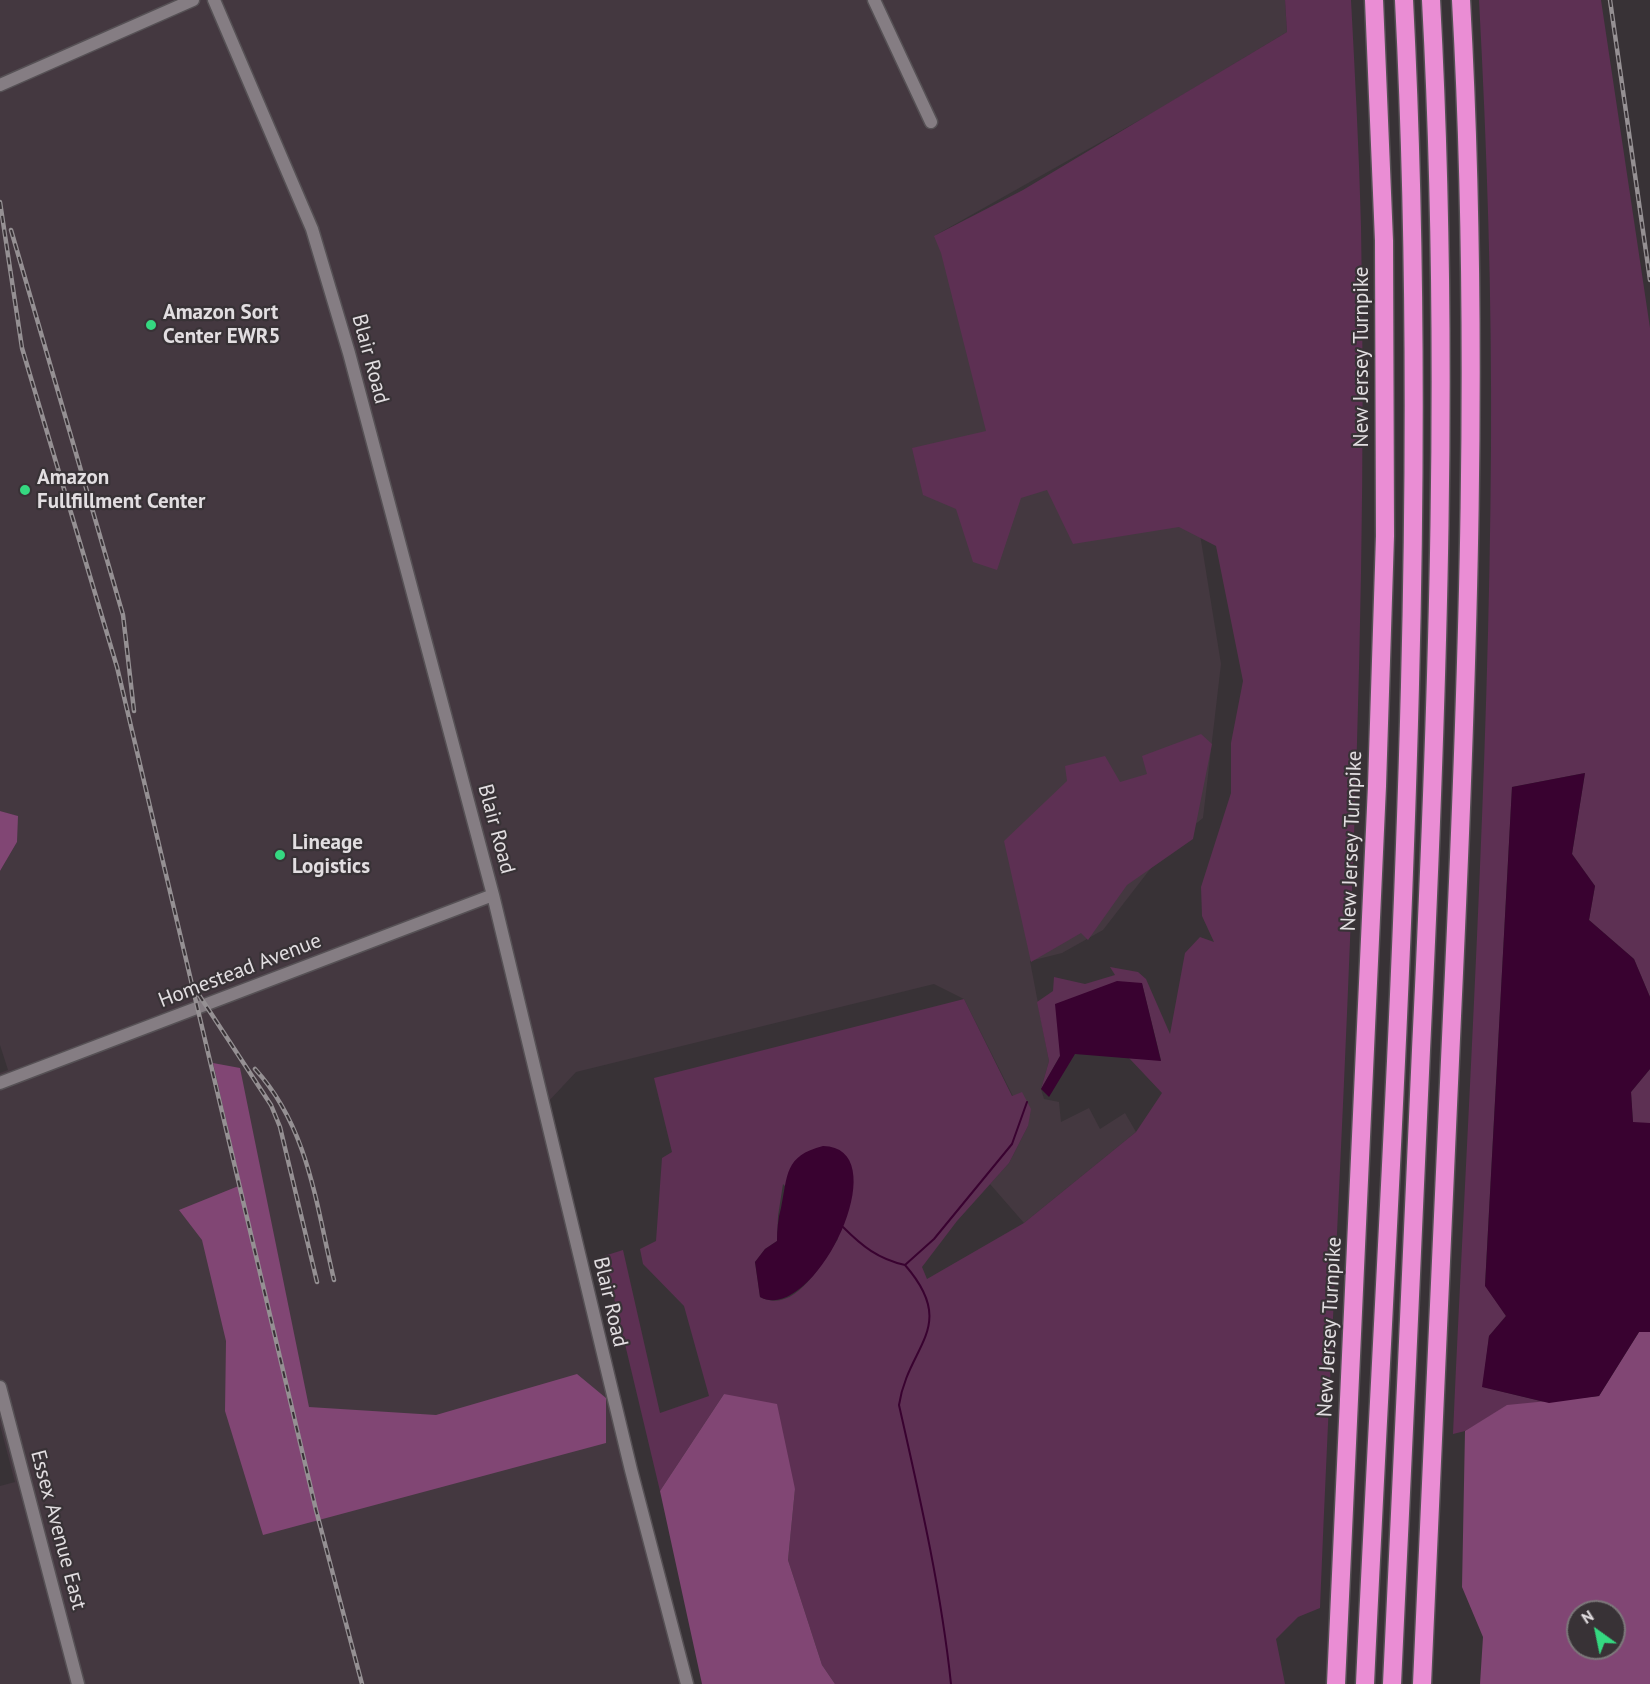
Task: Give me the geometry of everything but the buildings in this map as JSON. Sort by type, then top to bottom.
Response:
[{"type":"highway","name":"New Jersey Turnpike","points":[[1336,1684],[1376,832],[1385,559],[1384,241],[1374,0]]},
{"type":"highway","points":[[1365,1684],[1412,641],[1415,396],[1413,241],[1404,0]]},
{"type":"highway","points":[[1392,1684],[1438,665],[1442,386],[1440,230],[1431,0]]},
{"type":"highway","points":[[1422,1684],[1463,789],[1471,537],[1469,241],[1461,0]]},
{"type":"street","points":[[0,85],[193,0]]},
{"type":"street","name":"Blair Road","points":[[214,0],[318,245],[494,895],[628,1458],[687,1684]]},
{"type":"street","points":[[874,0],[931,122]]},
{"type":"street","name":"Homestead Avenue","points":[[0,1083],[494,895]]},
{"type":"street","name":"Essex Avenue East","points":[[0,1387],[78,1684]]},
{"type":"shaded area","points":[[0,0],[1285,0],[1287,32],[1154,112],[934,236],[1136,139],[1221,664],[1203,818],[1168,846],[1103,930],[1062,953],[1030,961],[1049,1061],[1041,1089],[1044,1099],[1059,1102],[1061,1122],[1089,1108],[1100,1129],[1125,1113],[1136,1132],[1024,1223],[990,1184],[1009,1163],[1028,1126],[964,999],[934,984],[576,1072],[547,1103],[685,1684],[0,1684],[0,1486],[15,1482],[0,1425],[0,1073],[8,1070],[0,1045],[0,871],[17,842],[17,816],[0,811]]},
{"type":"shaded area","points":[[1285,0],[1351,0],[1361,226],[1363,399],[1361,572],[1351,917],[1320,1608],[1298,1617],[1276,1639],[1285,1684],[835,1684],[822,1665],[788,1560],[795,1489],[724,1394],[660,1491],[604,1256],[623,1250],[660,1413],[709,1396],[684,1306],[643,1264],[640,1249],[656,1241],[662,1158],[672,1152],[654,1078],[964,999],[1012,1096],[1022,1092],[1031,1109],[1028,1126],[1009,1163],[957,1221],[922,1267],[927,1279],[1024,1223],[1136,1132],[1162,1093],[1129,1058],[1161,1060],[1142,984],[1060,1056],[1041,1089],[1049,1061],[1037,1002],[1053,991],[1054,977],[1085,984],[1115,975],[1110,967],[1138,972],[1146,979],[1170,1034],[1185,953],[1200,937],[1214,942],[1202,916],[1201,887],[1231,793],[1231,743],[1243,681],[1216,546],[1179,527],[1073,544],[1047,490],[1021,498],[997,570],[973,562],[956,509],[923,495],[912,448],[986,431],[941,253],[934,236],[1023,190],[1287,32]],"holes":[[[783,1184],[838,1239],[816,1272],[796,1293],[785,1299],[773,1301],[760,1297],[755,1262],[765,1249],[777,1241]]]},
{"type":"shaded area","points":[[1479,0],[1601,0],[1650,328],[1650,997],[1634,959],[1589,920],[1595,886],[1572,854],[1585,773],[1512,787],[1485,1285],[1506,1316],[1489,1336],[1483,1387],[1549,1403],[1507,1406],[1465,1431],[1453,1434],[1477,940],[1489,570],[1490,279]]},
{"type":"shaded area","points":[[1201,734],[1212,744],[1193,839],[1127,885],[1088,940],[1081,933],[1031,962],[1004,841],[1067,781],[1065,766],[1105,756],[1120,782],[1147,774],[1142,756]]},
{"type":"shaded area","points":[[1585,773],[1572,854],[1595,886],[1589,920],[1634,959],[1650,997],[1650,1069],[1631,1092],[1633,1122],[1650,1123],[1650,1332],[1639,1332],[1599,1396],[1549,1403],[1482,1387],[1489,1336],[1506,1316],[1485,1286],[1512,787]]},
{"type":"shaded area","points":[[0,811],[18,816],[17,842],[0,871]]},
{"type":"shaded area","points":[[1117,981],[1142,983],[1161,1061],[1075,1054],[1049,1097],[1041,1089],[1060,1056],[1055,1004]]},
{"type":"shaded area","points":[[213,1063],[240,1068],[309,1407],[436,1415],[577,1374],[606,1398],[606,1443],[263,1535],[225,1411],[226,1341],[202,1240],[179,1210],[241,1185]]},
{"type":"shaded area","points":[[1650,1069],[1650,1123],[1633,1123],[1631,1092]]},
{"type":"shaded area","points":[[823,1146],[845,1154],[853,1174],[851,1202],[841,1233],[824,1262],[803,1286],[781,1299],[760,1297],[755,1262],[765,1249],[777,1241],[779,1216],[790,1168],[801,1155]]},
{"type":"shaded area","points":[[1639,1332],[1650,1332],[1650,1684],[1480,1684],[1483,1637],[1462,1587],[1465,1431],[1507,1405],[1599,1396]]},
{"type":"shaded area","points":[[724,1394],[777,1404],[795,1489],[788,1560],[822,1665],[835,1684],[702,1684],[660,1491]]},
{"type":"waterway","points":[[843,1227],[871,1251],[905,1265],[934,1239],[1012,1144],[1027,1102]]},
{"type":"waterway","points":[[905,1265],[921,1286],[928,1305],[929,1321],[926,1336],[904,1384],[899,1405],[936,1578],[951,1684]]},
{"type":"railway","points":[[1610,0],[1650,280]]},
{"type":"railway","points":[[0,202],[22,348],[117,667],[316,1510],[362,1684]]},
{"type":"railway","points":[[11,230],[123,615],[134,711]]},
{"type":"railway","points":[[199,995],[271,1105],[280,1127],[317,1282]]},
{"type":"railway","points":[[255,1069],[288,1116],[299,1142],[308,1168],[334,1280]]},
{"type":"place","name":"Amazon Sort Center EWR5","points":[[151,325]]},
{"type":"place","name":"Amazon Fullfillment Center","points":[[25,490]]},
{"type":"place","name":"Lineage Logistics","points":[[280,855]]}]
